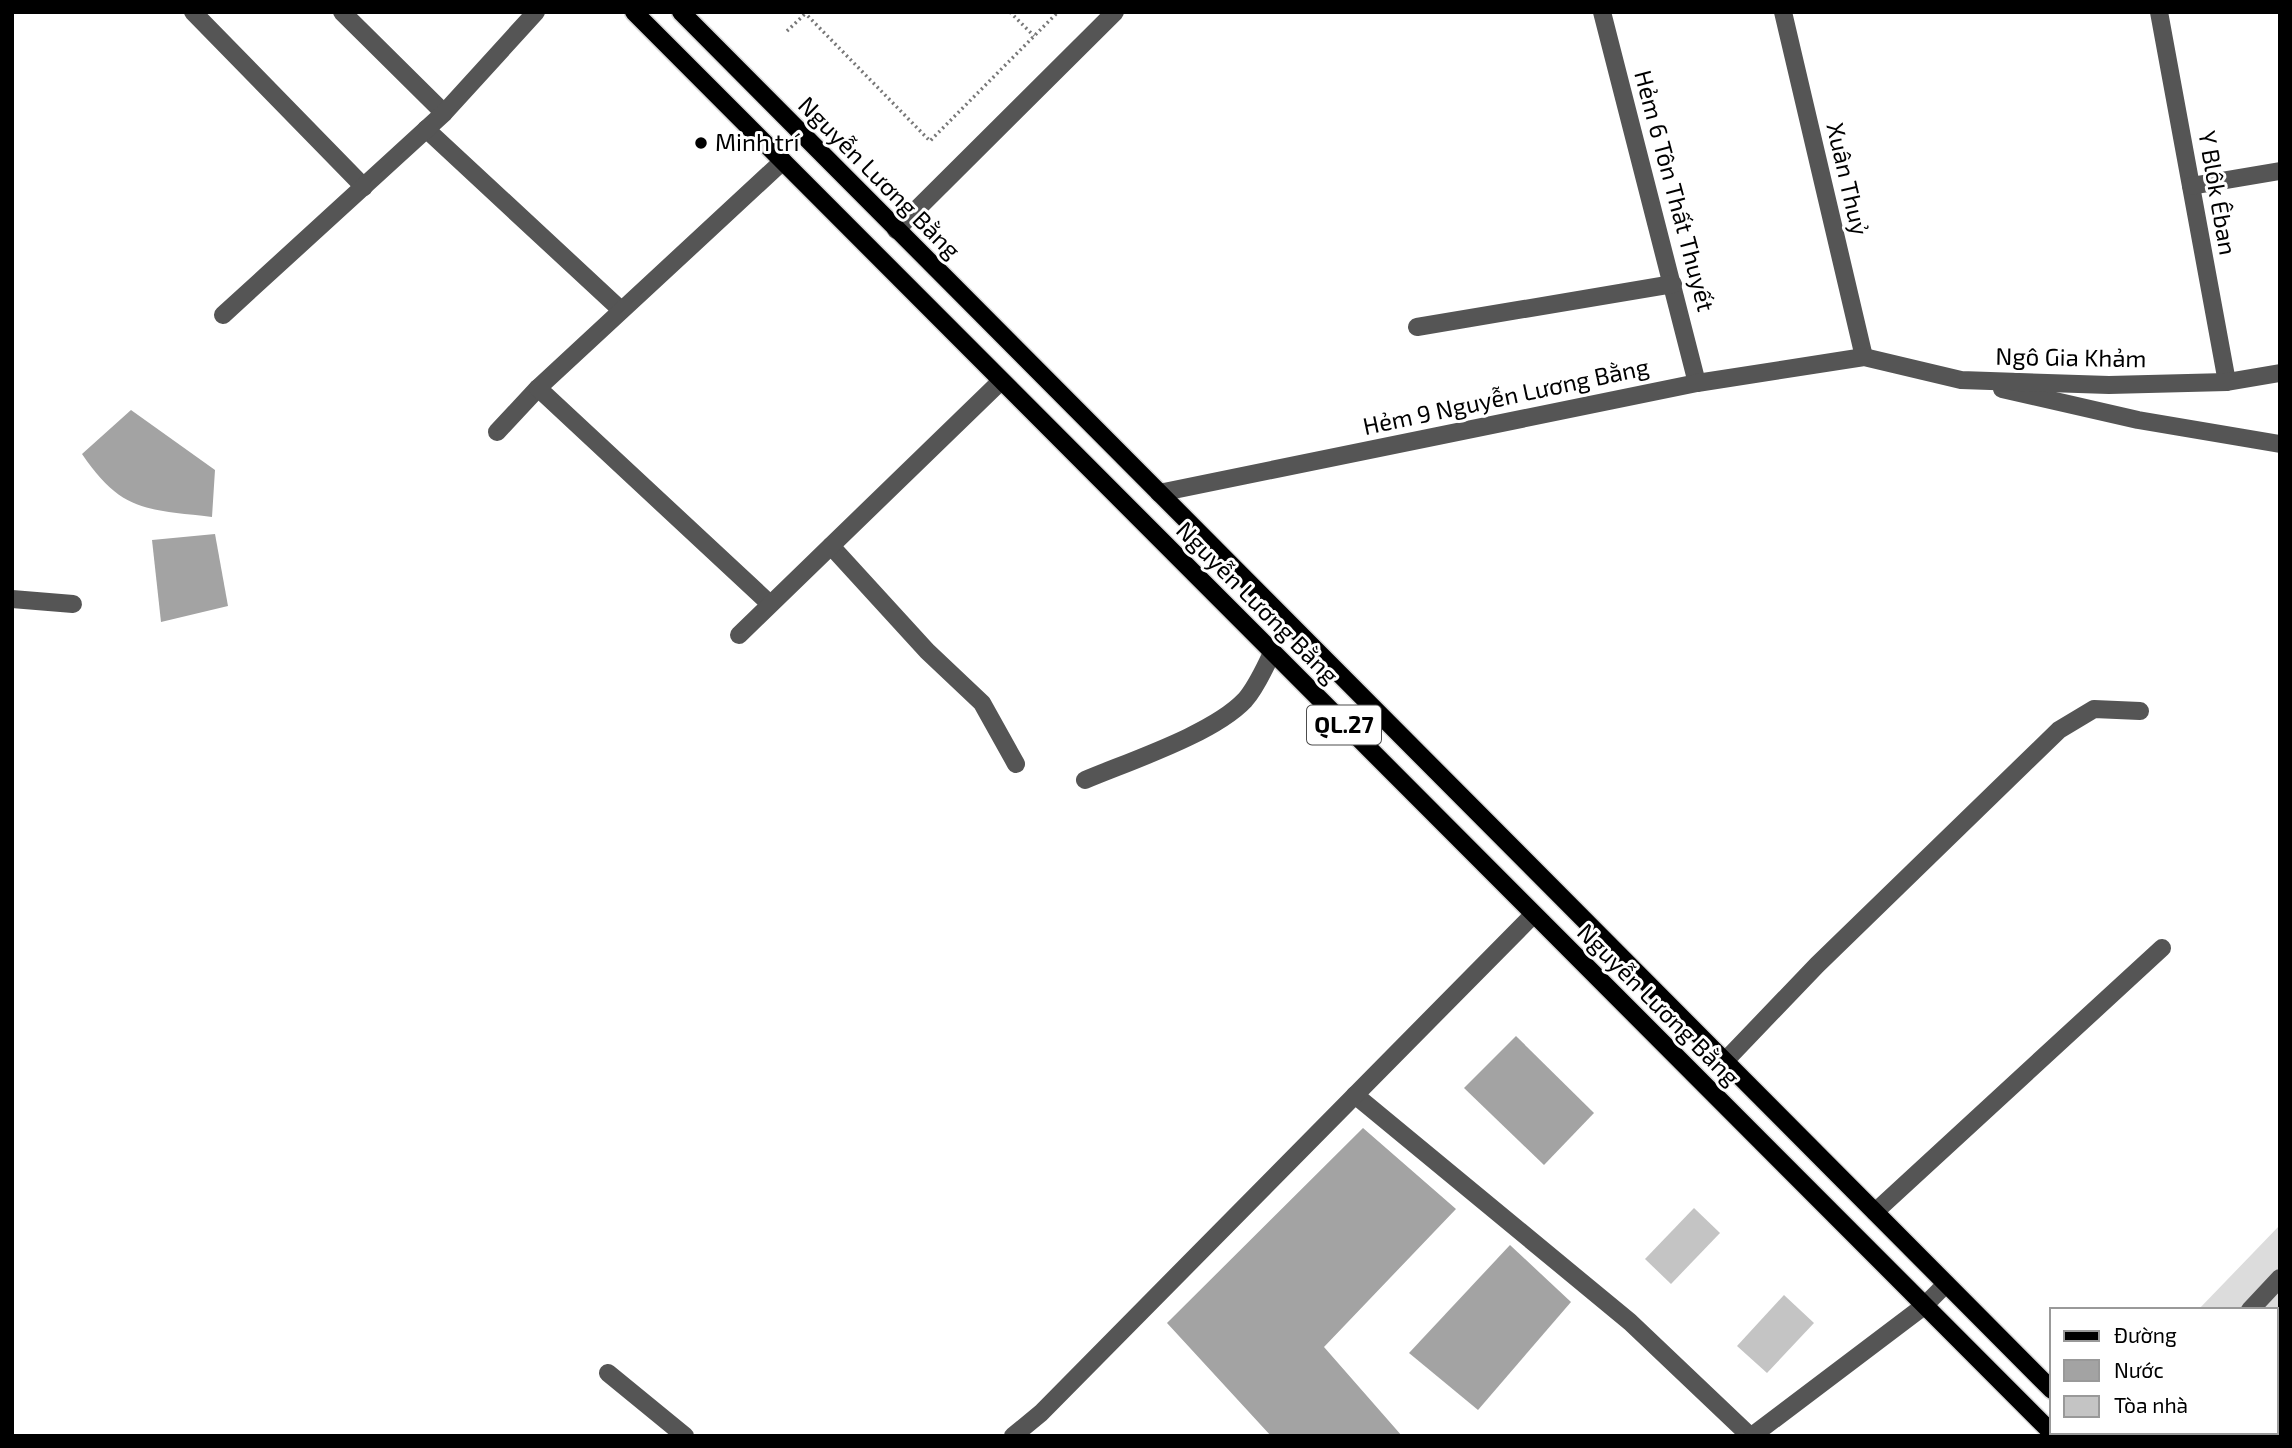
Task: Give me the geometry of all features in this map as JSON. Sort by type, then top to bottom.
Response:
[{"type":"main road","name":"Nguyễn Lương Bằng","points":[[634,12],[2050,1431]]},
{"type":"main road","name":"Nguyễn Lương Bằng","points":[[681,12],[2050,1388]]},
{"type":"main road","points":[[721,99],[744,77]]},
{"type":"street","points":[[193,12],[364,187]]},
{"type":"street","points":[[342,12],[444,113]]},
{"type":"street","points":[[223,316],[444,113],[536,12]]},
{"type":"street","points":[[896,230],[1115,12]]},
{"type":"street","name":"Hẻm 6 Tôn Thất Thuyết","points":[[1602,12],[1697,383]]},
{"type":"street","name":"Xuân Thuỷ","points":[[1783,12],[1864,357]]},
{"type":"street","name":"Y Blôk Êban","points":[[2159,12],[2227,382]]},
{"type":"street","points":[[426,129],[621,310]]},
{"type":"street","points":[[497,432],[538,388],[783,161]]},
{"type":"street","points":[[2191,186],[2280,170]]},
{"type":"street","points":[[1417,327],[1673,284]]},
{"type":"street","name":"Ngô Gia Khảm","points":[[1864,357],[1961,380],[2109,385],[2227,382],[2280,373]]},
{"type":"street","name":"Hẻm 9 Nguyễn Lương Bằng","points":[[1159,493],[1697,383],[1864,357]]},
{"type":"street","points":[[1961,380],[2138,420],[2280,444]]},
{"type":"street","points":[[739,635],[1001,381]]},
{"type":"street","points":[[538,388],[770,604]]},
{"type":"street","points":[[831,546],[927,651],[982,703],[1016,764]]},
{"type":"street","points":[[12,599],[73,604]]},
{"type":"street","points":[[1085,780],[1190,735],[1233,711],[1254,689],[1272,653]]},
{"type":"street","points":[[1725,1062],[1817,965],[2059,730],[2089,711],[2110,708],[2140,711]]},
{"type":"street","points":[[1013,1436],[1041,1413],[1533,915]]},
{"type":"street","points":[[1875,1212],[2162,948]]},
{"type":"street","points":[[1355,1095],[1630,1322],[1751,1436],[1924,1306],[1946,1284]]},
{"type":"street","points":[[2252,1308],[2280,1278]]},
{"type":"street","points":[[608,1373],[685,1436]]},
{"type":"path","points":[[1010,12],[1034,36]]},
{"type":"path","points":[[788,31],[805,13],[930,141],[1058,12]]},
{"type":"shaded area","points":[[2280,1225],[2280,1436],[2196,1434],[2278,1434],[2278,1308],[2200,1308]]},
{"type":"water","points":[[131,410],[215,470],[212,517],[138,505],[110,488],[96,473],[82,454]]},
{"type":"water","points":[[215,534],[228,606],[161,622],[152,540]]},
{"type":"water","points":[[1516,1036],[1594,1113],[1544,1165],[1464,1088]]},
{"type":"water","points":[[1363,1128],[1456,1209],[1324,1347],[1402,1436],[1271,1436],[1167,1323]]},
{"type":"water","points":[[1510,1245],[1571,1302],[1478,1410],[1409,1353]]},
{"type":"building","points":[[1694,1208],[1720,1233],[1671,1284],[1645,1259]]},
{"type":"building","points":[[1784,1295],[1814,1323],[1767,1373],[1737,1346]]},
{"type":"place","name":"Minh trí","points":[[701,143]]}]
